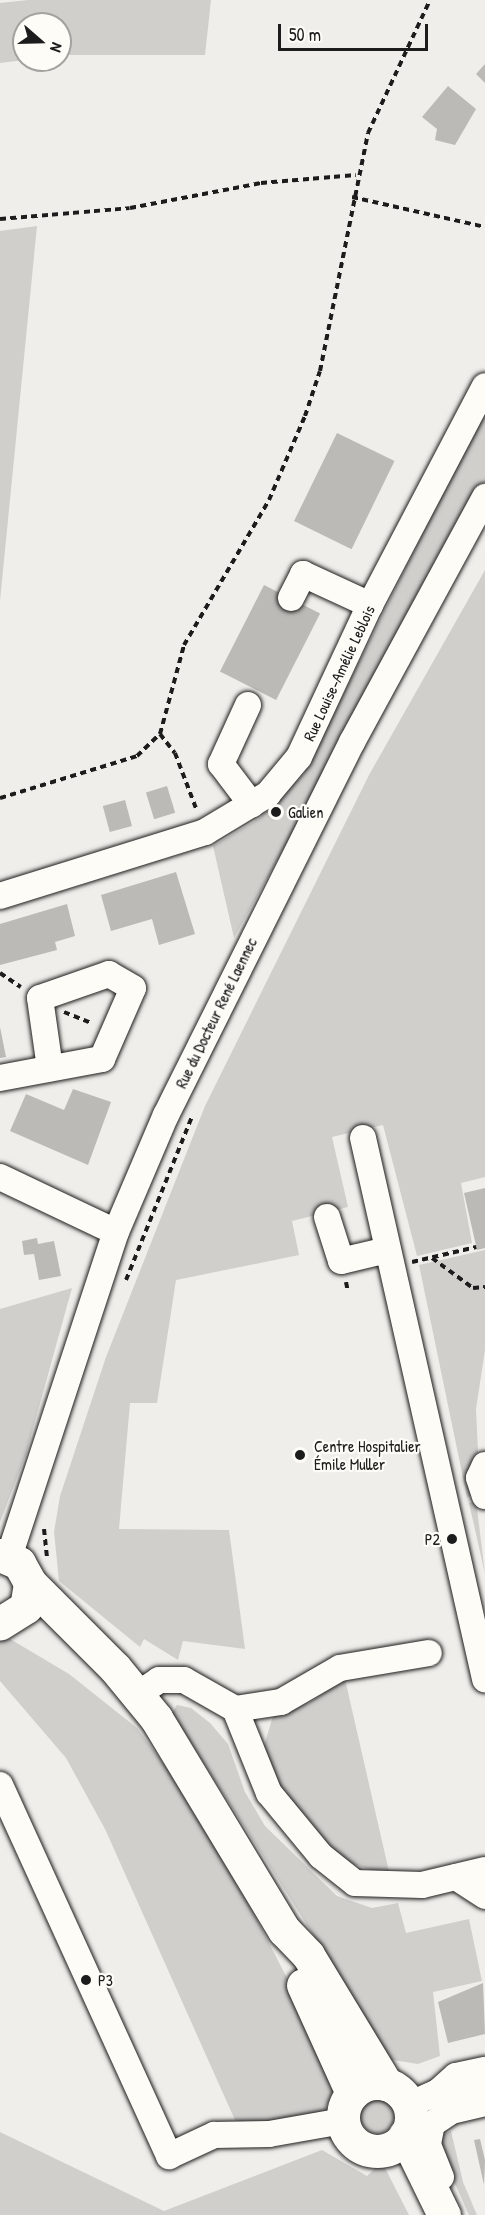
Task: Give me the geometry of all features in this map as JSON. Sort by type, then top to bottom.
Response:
[{"type":"main road","points":[[5,1556],[39,1573],[84,1641],[137,1695],[186,1763],[284,1930],[308,1955],[396,2118],[444,2215]]},
{"type":"main road","points":[[8,1619],[26,1607],[39,1573]]},
{"type":"main road","points":[[8,1619],[84,1641]]},
{"type":"main road","points":[[284,1930],[291,1961],[348,2107],[358,2145],[396,2118]]},
{"type":"main road","points":[[348,2107],[368,2084],[396,2118],[423,2215]]},
{"type":"street","name":"Rue Louise-Amélie Leblois","points":[[0,896],[205,832],[252,805],[299,757],[370,605],[485,386]]},
{"type":"street","name":"Rue du Docteur René Laennec","points":[[5,1556],[116,1232],[255,933],[485,497]]},
{"type":"street","points":[[291,598],[303,574],[370,605]]},
{"type":"street","points":[[248,705],[221,764],[252,805]]},
{"type":"street","points":[[0,1078],[51,1068]]},
{"type":"street","points":[[363,1138],[485,1679]]},
{"type":"street","points":[[4,1187],[116,1232]]},
{"type":"street","points":[[327,1217],[341,1261],[387,1250]]},
{"type":"street","points":[[485,1465],[479,1478],[485,1496]]},
{"type":"street","points":[[137,1695],[159,1680],[184,1680],[235,1709],[281,1702],[340,1668],[429,1653]]},
{"type":"street","points":[[235,1709],[269,1793],[345,1878],[379,1888],[456,1877],[485,1870]]},
{"type":"street","points":[[0,1785],[169,2156],[214,2135],[269,2134],[348,2107]]},
{"type":"street","points":[[456,1877],[485,1896]]},
{"type":"street","points":[[396,2118],[438,2092],[456,2076],[485,2070]]},
{"type":"street","points":[[438,2092],[485,2089]]},
{"type":"street","points":[[459,2215],[431,2154],[428,2133],[440,2116],[485,2103]]},
{"type":"path","points":[[0,798],[137,756],[160,734],[184,645],[269,500],[305,416],[337,292],[356,176],[374,119],[430,0]]},
{"type":"path","points":[[0,219],[130,208],[261,183],[356,176]]},
{"type":"path","points":[[352,197],[485,227]]},
{"type":"path","points":[[160,734],[174,753],[205,832]]},
{"type":"path","points":[[124,1284],[198,1104]]},
{"type":"path","points":[[476,1247],[431,1257],[473,1288],[485,1287]]},
{"type":"path","points":[[346,1282],[348,1292]]},
{"type":"path","points":[[39,1573],[45,1522]]},
{"type":"shaded area","points":[[28,0],[211,0],[205,55],[72,55],[72,12],[12,12],[12,62],[0,63],[0,3]]},
{"type":"shaded area","points":[[37,226],[0,601],[0,231]]},
{"type":"shaded area","points":[[485,407],[485,486],[234,938],[213,846],[260,818],[304,774]]},
{"type":"shaded area","points":[[485,570],[485,1177],[461,1183],[472,1243],[417,1256],[383,1125],[332,1137],[348,1207],[292,1221],[299,1255],[176,1280],[157,1403],[130,1403],[119,1529],[229,1530],[245,1649],[183,1641],[178,1660],[144,1639],[140,1647],[59,1581],[54,1532],[60,1496],[106,1357],[205,1106],[369,775]]},
{"type":"shaded area","points":[[485,1250],[485,1350],[476,1409],[480,1494],[467,1497],[419,1265]]},
{"type":"shaded area","points":[[72,1288],[26,1454],[0,1522],[0,1309]]},
{"type":"shaded area","points":[[483,1500],[484,1506],[477,1508],[485,1574],[469,1503]]},
{"type":"shaded area","points":[[0,1633],[69,1674],[137,1728],[205,1819],[339,2079],[313,2134],[247,2147],[105,1829],[66,1758],[0,1681]]},
{"type":"shaded area","points":[[345,1679],[390,1876],[347,1862],[294,1810],[266,1762],[264,1746],[273,1716],[309,1703]]},
{"type":"shaded area","points":[[177,1705],[191,1708],[210,1723],[228,1744],[245,1792],[265,1826],[337,1896],[372,1908],[398,1903],[406,1933],[469,1919],[482,1981],[433,1992],[440,2056],[418,2064],[381,2058],[354,1999],[172,1713]]},
{"type":"shaded area","points":[[377,2099],[389,2104],[394,2116],[389,2128],[377,2133],[365,2128],[360,2116],[365,2104]]},
{"type":"shaded area","points":[[451,2131],[463,2182],[477,2215],[469,2215],[435,2139]]},
{"type":"shaded area","points":[[0,2132],[164,2211],[322,2150],[367,2176],[382,2162],[409,2215],[0,2215]]},
{"type":"building","points":[[485,64],[485,83],[476,74]]},
{"type":"building","points":[[448,86],[476,109],[455,145],[435,140],[437,129],[422,117]]},
{"type":"building","points":[[337,433],[395,461],[352,549],[294,521]]},
{"type":"building","points":[[264,585],[320,614],[276,700],[220,671]]},
{"type":"building","points":[[167,786],[175,813],[154,819],[146,792]]},
{"type":"building","points":[[125,800],[132,826],[110,832],[103,806]]},
{"type":"building","name":"Galien","points":[[275,806],[281,810],[274,821],[268,817]]},
{"type":"building","points":[[176,872],[195,934],[159,945],[152,919],[111,931],[101,895]]},
{"type":"building","points":[[67,904],[75,936],[55,942],[57,950],[0,965],[0,924]]},
{"type":"building","points":[[0,1027],[6,1057],[0,1058]]},
{"type":"building","points":[[73,1089],[111,1102],[88,1165],[10,1131],[26,1094],[64,1110]]},
{"type":"building","points":[[485,1188],[485,1248],[477,1250],[464,1193]]},
{"type":"building","points":[[37,1238],[38,1244],[54,1241],[61,1276],[39,1280],[34,1254],[24,1255],[22,1241]]},
{"type":"building","points":[[483,1983],[485,2034],[448,2043],[438,2002]]},
{"type":"building","points":[[480,2139],[485,2160],[484,2185],[474,2140]]},
{"type":"place","name":"Galien","points":[[276,812]]},
{"type":"place","name":"Centre Hospitalier Émile Muller","points":[[300,1455]]},
{"type":"place","name":"P2","points":[[452,1539]]},
{"type":"place","name":"P3","points":[[86,1980]]}]
